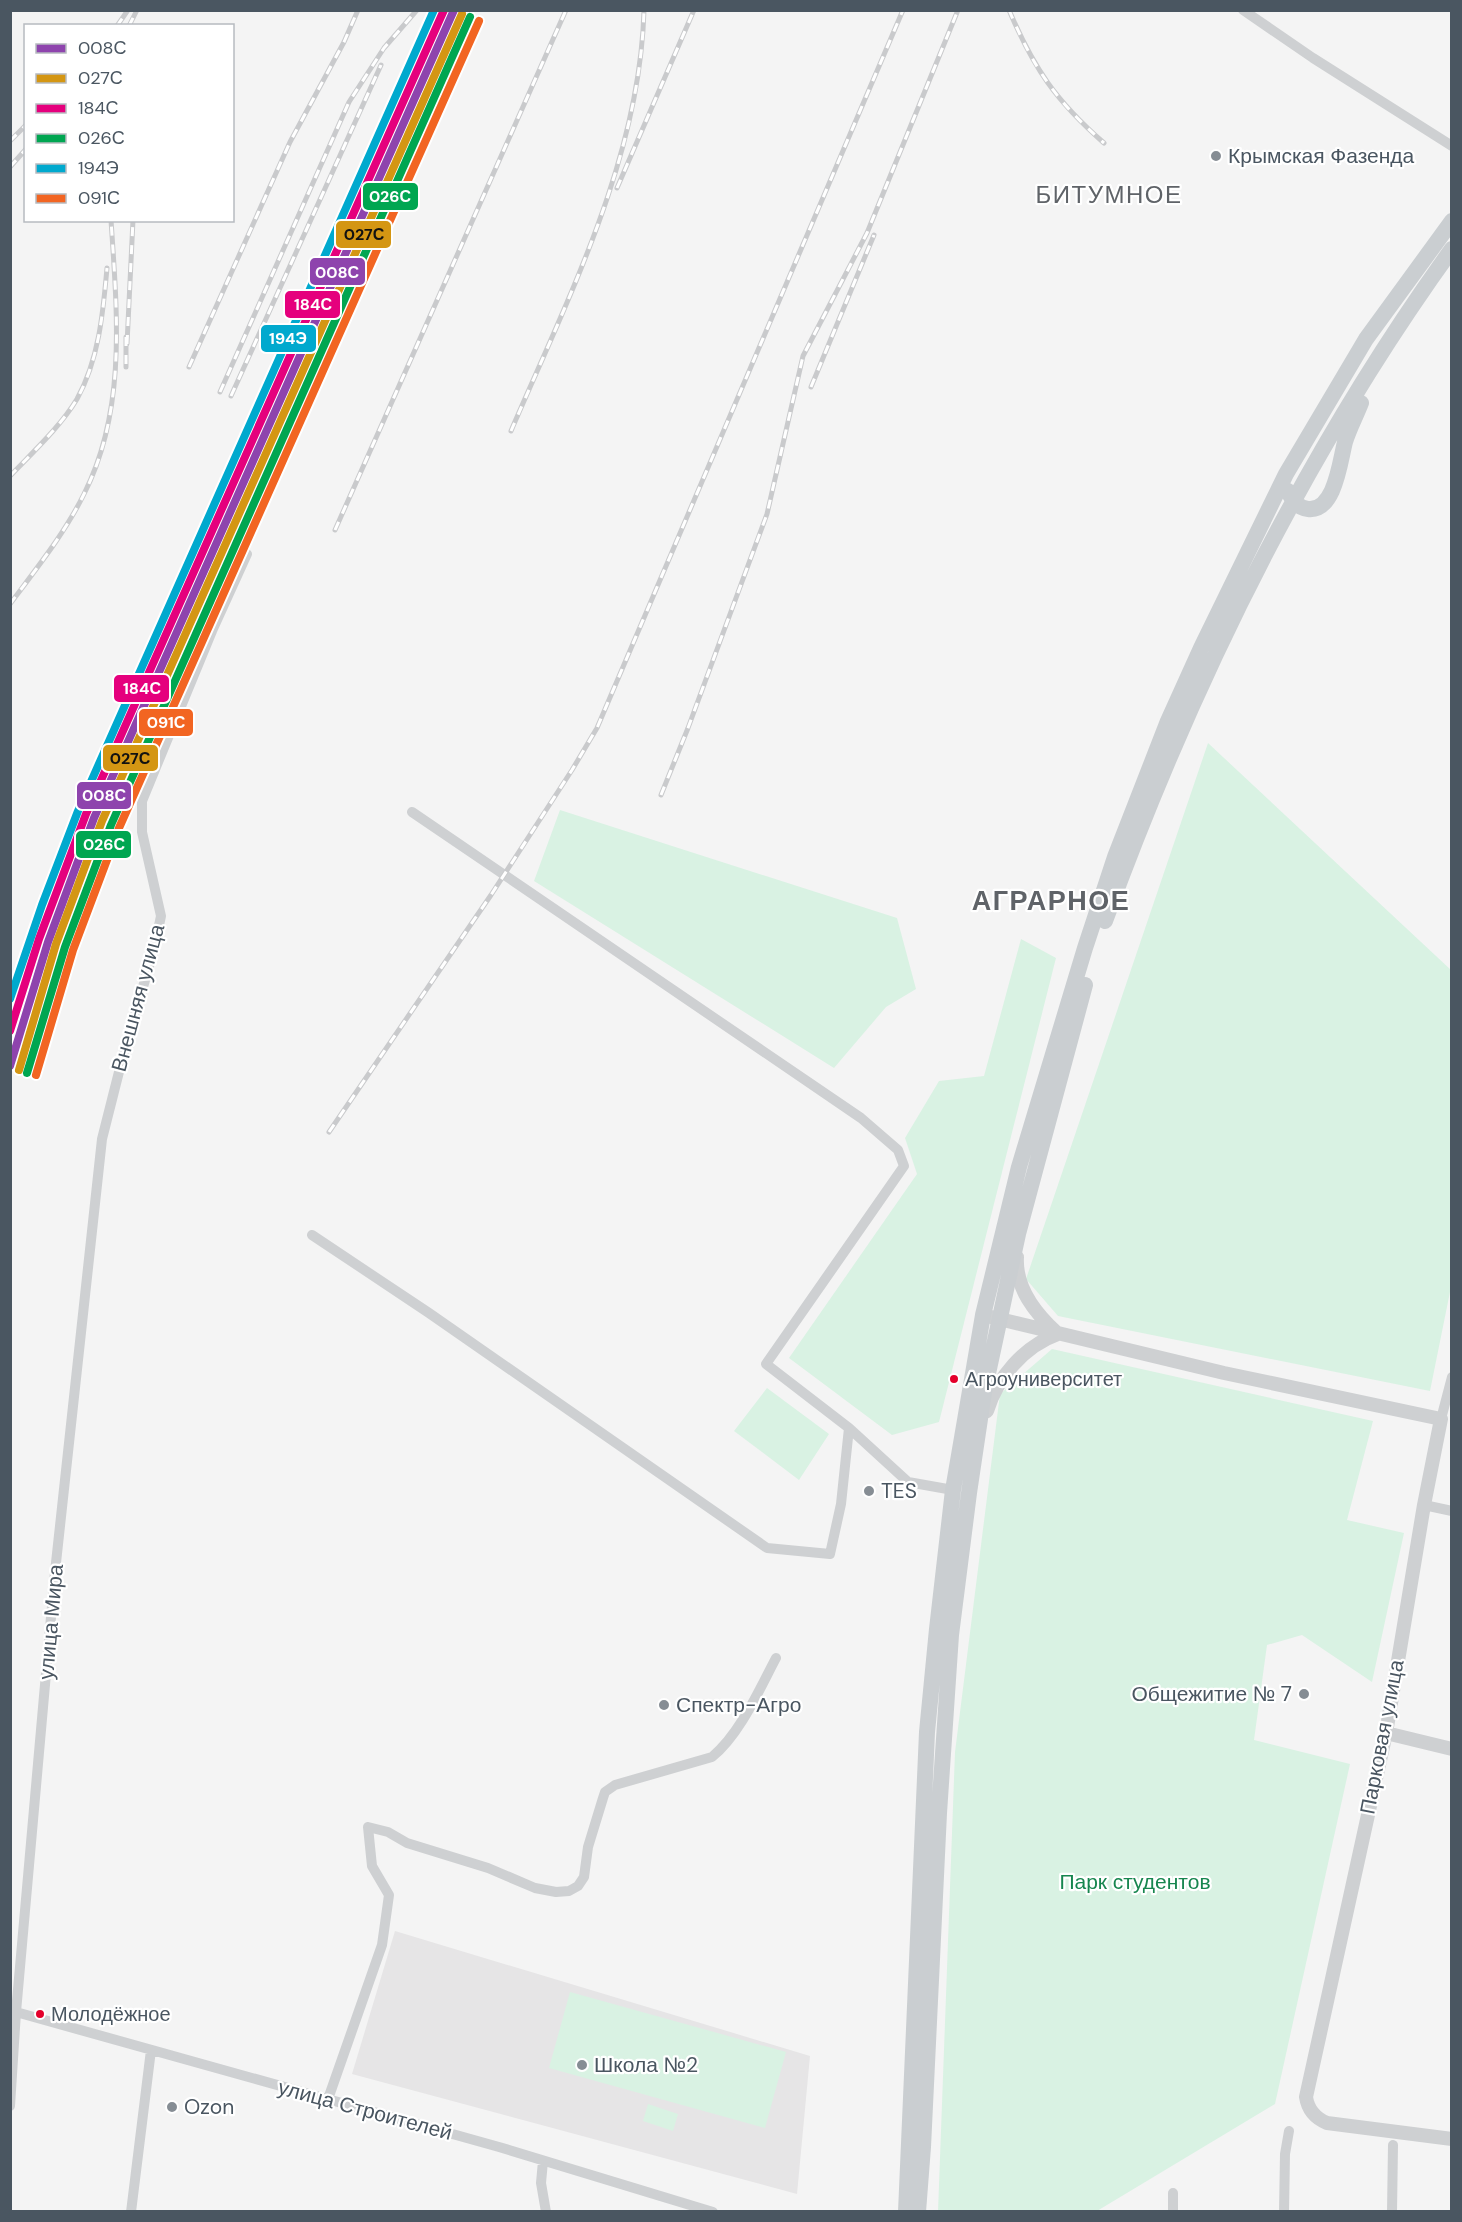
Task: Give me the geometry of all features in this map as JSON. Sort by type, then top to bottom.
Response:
[{"type":"main road","points":[[909,2210],[927,1732],[937,1629],[953,1490],[982,1315],[1019,1167],[1115,857],[1168,721],[1286,474],[1366,339],[1452,221]]},
{"type":"main road","points":[[909,2210],[923,2147],[939,1813],[950,1646],[978,1436],[999,1319],[1018,1234],[1094,952],[1127,861],[1181,728],[1238,606],[1293,501],[1383,349],[1452,249]]},
{"type":"main road","points":[[1286,474],[1289,494],[1293,501],[1302,508],[1320,506],[1326,501],[1333,489],[1346,439],[1383,349]]},
{"type":"street","points":[[1243,10],[1312,58],[1452,146]]},
{"type":"street","points":[[1425,288],[1452,260]]},
{"type":"street","name":"Внешняя улица","points":[[102,1139],[161,916],[142,832],[142,801],[212,631],[247,554]]},
{"type":"street","points":[[412,812],[861,1118],[898,1150],[904,1166],[766,1364],[849,1428],[908,1482],[953,1490]]},
{"type":"street","name":"улица Мира","points":[[10,2106],[13,2013],[55,1572],[102,1139]]},
{"type":"street","points":[[1018,1234],[1016,1269],[1020,1283],[1040,1317],[1058,1334]]},
{"type":"street","points":[[312,1235],[429,1313],[767,1548],[831,1554],[841,1504],[849,1428]]},
{"type":"street","points":[[982,1315],[1224,1373],[1441,1419]]},
{"type":"street","points":[[978,1436],[992,1396],[1000,1381],[1029,1351],[1058,1334]]},
{"type":"street","name":"Парковая улица","points":[[1452,1377],[1424,1505],[1386,1733],[1306,2097],[1306,2103],[1314,2115],[1327,2123],[1452,2139]]},
{"type":"street","points":[[1424,1505],[1452,1511]]},
{"type":"street","points":[[328,2099],[382,1945],[389,1896],[372,1866],[368,1827],[388,1832],[407,1843],[488,1868],[535,1888],[556,1892],[569,1891],[578,1886],[584,1877],[588,1847],[605,1792],[615,1785],[712,1757],[727,1741],[748,1709],[776,1658]]},
{"type":"street","points":[[1386,1733],[1452,1749]]},
{"type":"street","name":"улица Строителей","points":[[13,2013],[328,2099],[713,2211]]},
{"type":"street","points":[[131,2211],[151,2050]]},
{"type":"street","points":[[1284,2211],[1285,2154],[1289,2132]]},
{"type":"street","points":[[1392,2211],[1393,2145]]},
{"type":"street","points":[[543,2161],[541,2183],[546,2211]]},
{"type":"street","points":[[1173,2193],[1173,2211]]},
{"type":"shaded area","name":"Школа №2","points":[[395,1931],[810,2056],[797,2194],[352,2074]]},
{"type":"green space","points":[[1208,743],[1451,970],[1451,1287],[1430,1391],[1058,1316],[1026,1279]]},
{"type":"green space","points":[[560,810],[897,918],[916,989],[886,1007],[834,1068],[534,881]]},
{"type":"green space","points":[[1021,939],[1056,958],[939,1422],[892,1435],[789,1358],[917,1174],[905,1138],[939,1081],[984,1076]]},
{"type":"green space","name":"Парк студентов","points":[[1052,1349],[1373,1421],[1347,1520],[1404,1533],[1372,1682],[1302,1635],[1267,1645],[1254,1740],[1350,1764],[1275,2104],[1097,2211],[938,2212],[955,1752],[1000,1394]]},
{"type":"green space","points":[[767,1388],[829,1434],[799,1480],[734,1431]]},
{"type":"green space","points":[[570,1992],[786,2052],[765,2128],[549,2068]]},
{"type":"green space","points":[[648,2104],[678,2114],[673,2131],[643,2121]]},
{"type":"railway","points":[[118,24],[128,10]]},
{"type":"railway","points":[[130,24],[137,10]]},
{"type":"railway","points":[[189,367],[290,142],[344,42],[358,10]]},
{"type":"railway","points":[[220,392],[349,102],[384,48],[417,10]]},
{"type":"railway","points":[[142,729],[463,10]]},
{"type":"railway","points":[[335,530],[566,10]]},
{"type":"railway","points":[[511,431],[577,278],[615,173],[630,120],[639,65],[644,10]]},
{"type":"railway","points":[[617,188],[694,10]]},
{"type":"railway","points":[[329,1132],[491,895],[597,728],[903,10]]},
{"type":"railway","points":[[661,795],[767,514],[803,356],[867,233],[958,10]]},
{"type":"railway","points":[[1009,10],[1037,67],[1048,83],[1072,113],[1104,143]]},
{"type":"railway","points":[[231,396],[381,65]]},
{"type":"railway","points":[[10,141],[24,127]]},
{"type":"railway","points":[[10,167],[24,151]]},
{"type":"railway","points":[[10,604],[50,551],[84,494],[98,462],[107,428],[116,360],[111,222]]},
{"type":"railway","points":[[127,344],[133,222]]},
{"type":"railway","points":[[811,387],[874,235]]},
{"type":"railway","points":[[10,476],[63,419],[84,384],[99,335],[107,268]]},
{"type":"railway","points":[[126,337],[126,367]]},
{"type":"transit line","name":"194Э","points":[[10,999],[42,905],[78,811],[434,10]]},
{"type":"transit line","name":"184С","points":[[10,1031],[39,939],[86,814],[444,10]]},
{"type":"transit line","name":"008С","points":[[10,1066],[48,942],[94,818],[454,10]]},
{"type":"transit line","name":"027С","points":[[19,1070],[56,944],[102,821],[462,14]]},
{"type":"transit line","name":"026С","points":[[27,1073],[65,947],[111,825],[470,17]]},
{"type":"transit line","name":"091С","points":[[36,1075],[73,950],[119,828],[479,21]]},
{"type":"place","name":"Крымская Фазенда","points":[[1216,156]]},
{"type":"place","name":"Агроуниверситет","points":[[954,1379]]},
{"type":"place","name":"TES","points":[[869,1491]]},
{"type":"place","name":"Общежитие № 7","points":[[1304,1694]]},
{"type":"place","name":"Спектр-Агро","points":[[664,1705]]},
{"type":"place","name":"Молодёжное","points":[[40,2014]]},
{"type":"place","name":"Школа №2","points":[[582,2065]]},
{"type":"place","name":"Ozon","points":[[172,2107]]},
{"type":"district","name":"БИТУМНОЕ","points":[[1109,195]]},
{"type":"district","name":"АГРАРНОЕ","points":[[1051,901]]}]
